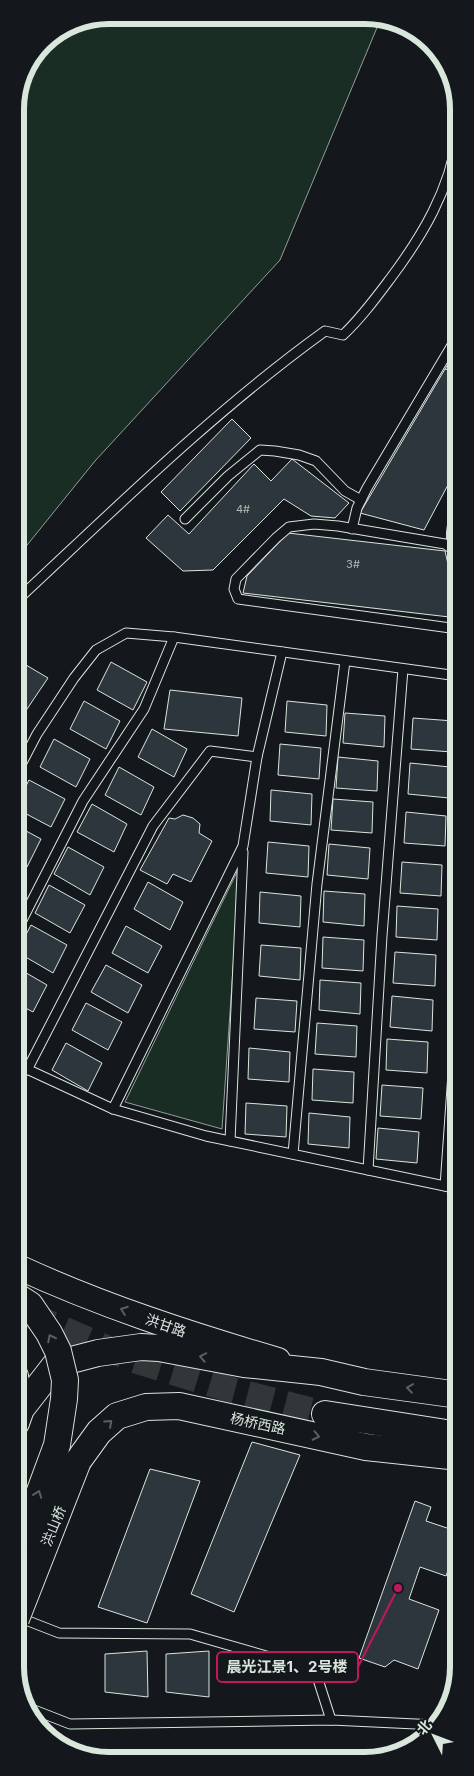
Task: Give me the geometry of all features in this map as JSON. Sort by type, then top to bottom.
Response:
[{"type":"main road","name":"洪甘路","points":[[24,1270],[132,1313],[222,1344],[321,1372]]},
{"type":"main road","points":[[24,1279],[27,1286],[24,1303]]},
{"type":"main road","points":[[24,1301],[30,1305],[49,1333],[58,1351],[65,1380],[57,1445],[24,1534]]},
{"type":"main road","points":[[24,1408],[56,1364],[98,1353],[141,1347],[159,1348],[244,1364],[321,1372],[364,1382],[450,1394]]},
{"type":"main road","name":"杨桥西路","points":[[78,1461],[99,1432],[117,1416],[146,1407],[179,1406],[366,1447],[450,1456]]},
{"type":"main road","points":[[325,1414],[450,1434]]},
{"type":"main road","name":"洪山桥","points":[[24,1598],[78,1461]]},
{"type":"lane","points":[[24,594],[218,416],[285,360],[326,331],[343,335],[361,318],[416,244],[435,210],[445,187],[450,167]]},
{"type":"lane","points":[[352,529],[361,500],[385,456],[450,348]]},
{"type":"lane","points":[[185,519],[228,476],[260,450],[299,455],[316,461],[345,491],[361,500]]},
{"type":"lane","points":[[450,548],[445,544],[314,524],[289,527],[236,579],[234,590],[238,599],[450,629]]},
{"type":"lane","points":[[24,760],[37,734],[74,678],[96,650],[126,633],[174,637],[450,675]]},
{"type":"lane","points":[[24,916],[83,801],[144,710],[174,637]]},
{"type":"lane","points":[[230,1141],[243,846],[257,757],[282,652]]},
{"type":"lane","points":[[293,1154],[317,884],[345,661]]},
{"type":"lane","points":[[368,1170],[382,936],[403,669]]},
{"type":"lane","points":[[27,1070],[152,826],[210,751],[257,757]]},
{"type":"lane","points":[[113,1109],[243,846]]},
{"type":"lane","points":[[24,1068],[113,1109],[206,1136],[450,1187]]},
{"type":"lane","points":[[445,1186],[450,1110]]},
{"type":"lane","points":[[24,1621],[59,1633],[190,1634],[315,1670],[331,1720]]},
{"type":"lane","points":[[36,1711],[70,1724],[331,1720],[409,1724]]},
{"type":"green space","points":[[92,25],[378,25],[280,260],[95,461],[24,549],[24,103],[27,87],[41,57],[62,38],[76,30]]},
{"type":"green space","points":[[240,866],[222,1129],[125,1102]]},
{"type":"building","points":[[450,361],[450,370],[445,369]]},
{"type":"building","points":[[445,369],[450,370],[450,481],[424,530],[360,513]]},
{"type":"building","points":[[232,419],[251,438],[180,511],[161,492]]},
{"type":"building","points":[[292,459],[349,503],[335,518],[311,516],[284,499],[213,570],[183,571],[146,538],[168,515],[189,534],[254,464],[271,481]]},
{"type":"building","points":[[288,533],[445,551],[450,573],[450,617],[243,593],[247,576]]},
{"type":"building","points":[[111,662],[147,682],[133,710],[97,690]]},
{"type":"building","points":[[24,664],[48,678],[24,712]]},
{"type":"building","points":[[170,690],[242,698],[238,736],[164,729]]},
{"type":"building","points":[[84,701],[120,721],[106,749],[70,729]]},
{"type":"building","points":[[287,701],[327,705],[326,736],[285,732]]},
{"type":"building","points":[[345,713],[385,716],[384,747],[343,743]]},
{"type":"building","points":[[413,718],[450,721],[450,752],[411,749]]},
{"type":"building","points":[[152,729],[187,749],[174,777],[138,757]]},
{"type":"building","points":[[54,739],[90,759],[76,787],[40,767]]},
{"type":"building","points":[[280,744],[321,748],[319,779],[278,775]]},
{"type":"building","points":[[338,757],[378,761],[377,791],[336,788]]},
{"type":"building","points":[[410,763],[450,767],[449,798],[408,794]]},
{"type":"building","points":[[119,767],[154,787],[141,815],[105,795]]},
{"type":"building","points":[[29,780],[65,799],[51,827],[24,813],[24,790]]},
{"type":"building","points":[[271,790],[312,794],[311,825],[270,821]]},
{"type":"building","points":[[333,799],[373,802],[372,833],[331,830]]},
{"type":"building","points":[[92,804],[127,824],[114,852],[77,832]]},
{"type":"building","points":[[406,812],[446,816],[445,846],[404,843]]},
{"type":"building","points":[[183,815],[193,818],[200,824],[199,833],[212,841],[191,882],[173,874],[167,884],[140,870],[169,818],[175,819]]},
{"type":"building","points":[[24,830],[41,839],[27,867],[24,865]]},
{"type":"building","points":[[268,842],[309,846],[308,877],[266,873]]},
{"type":"building","points":[[329,844],[370,848],[368,879],[327,875]]},
{"type":"building","points":[[68,847],[104,867],[90,895],[54,874]]},
{"type":"building","points":[[402,862],[442,865],[441,896],[400,893]]},
{"type":"building","points":[[148,882],[183,902],[170,930],[134,909]]},
{"type":"building","points":[[49,885],[85,905],[70,933],[35,913]]},
{"type":"building","points":[[324,891],[365,894],[364,926],[323,922]]},
{"type":"building","points":[[260,892],[301,896],[300,927],[259,923]]},
{"type":"building","points":[[397,906],[438,909],[437,940],[396,937]]},
{"type":"building","points":[[31,925],[67,945],[53,973],[24,956],[24,938]]},
{"type":"building","points":[[126,926],[162,946],[148,973],[112,953]]},
{"type":"building","points":[[323,937],[364,940],[363,971],[322,968]]},
{"type":"building","points":[[261,945],[301,948],[300,980],[259,976]]},
{"type":"building","points":[[395,952],[436,955],[435,986],[393,983]]},
{"type":"building","points":[[106,965],[142,985],[128,1013],[91,992]]},
{"type":"building","points":[[24,972],[47,985],[33,1012],[24,1007]]},
{"type":"building","points":[[320,980],[361,983],[360,1014],[319,1010]]},
{"type":"building","points":[[392,996],[433,1000],[432,1031],[390,1027]]},
{"type":"building","points":[[256,998],[297,1001],[295,1032],[254,1029]]},
{"type":"building","points":[[86,1003],[122,1022],[108,1050],[72,1030]]},
{"type":"building","points":[[317,1023],[357,1026],[356,1057],[315,1054]]},
{"type":"building","points":[[387,1039],[428,1042],[427,1073],[386,1070]]},
{"type":"building","points":[[66,1043],[102,1063],[88,1091],[52,1070]]},
{"type":"building","points":[[249,1048],[290,1052],[289,1082],[248,1079]]},
{"type":"building","points":[[313,1069],[354,1072],[353,1103],[312,1100]]},
{"type":"building","points":[[382,1085],[423,1088],[421,1119],[380,1116]]},
{"type":"building","points":[[246,1103],[287,1106],[286,1137],[245,1134]]},
{"type":"building","points":[[309,1113],[350,1117],[349,1148],[308,1144]]},
{"type":"building","points":[[378,1128],[419,1132],[417,1163],[376,1159]]},
{"type":"building","points":[[252,1442],[300,1455],[234,1612],[191,1594]]},
{"type":"building","points":[[150,1469],[200,1481],[147,1623],[98,1607]]},
{"type":"building","points":[[415,1501],[431,1507],[426,1521],[450,1529],[450,1565],[446,1576],[420,1567],[409,1599],[439,1610],[418,1669],[394,1660],[385,1667],[359,1658]]},
{"type":"building","points":[[147,1651],[148,1697],[105,1692],[105,1654]]},
{"type":"building","points":[[209,1651],[209,1697],[166,1692],[166,1654]]},
{"type":"tunnel","points":[[28,1314],[134,1360],[228,1389],[325,1414]]},
{"type":"place","name":"晨光江景1、2号楼","points":[[398,1588]]}]
